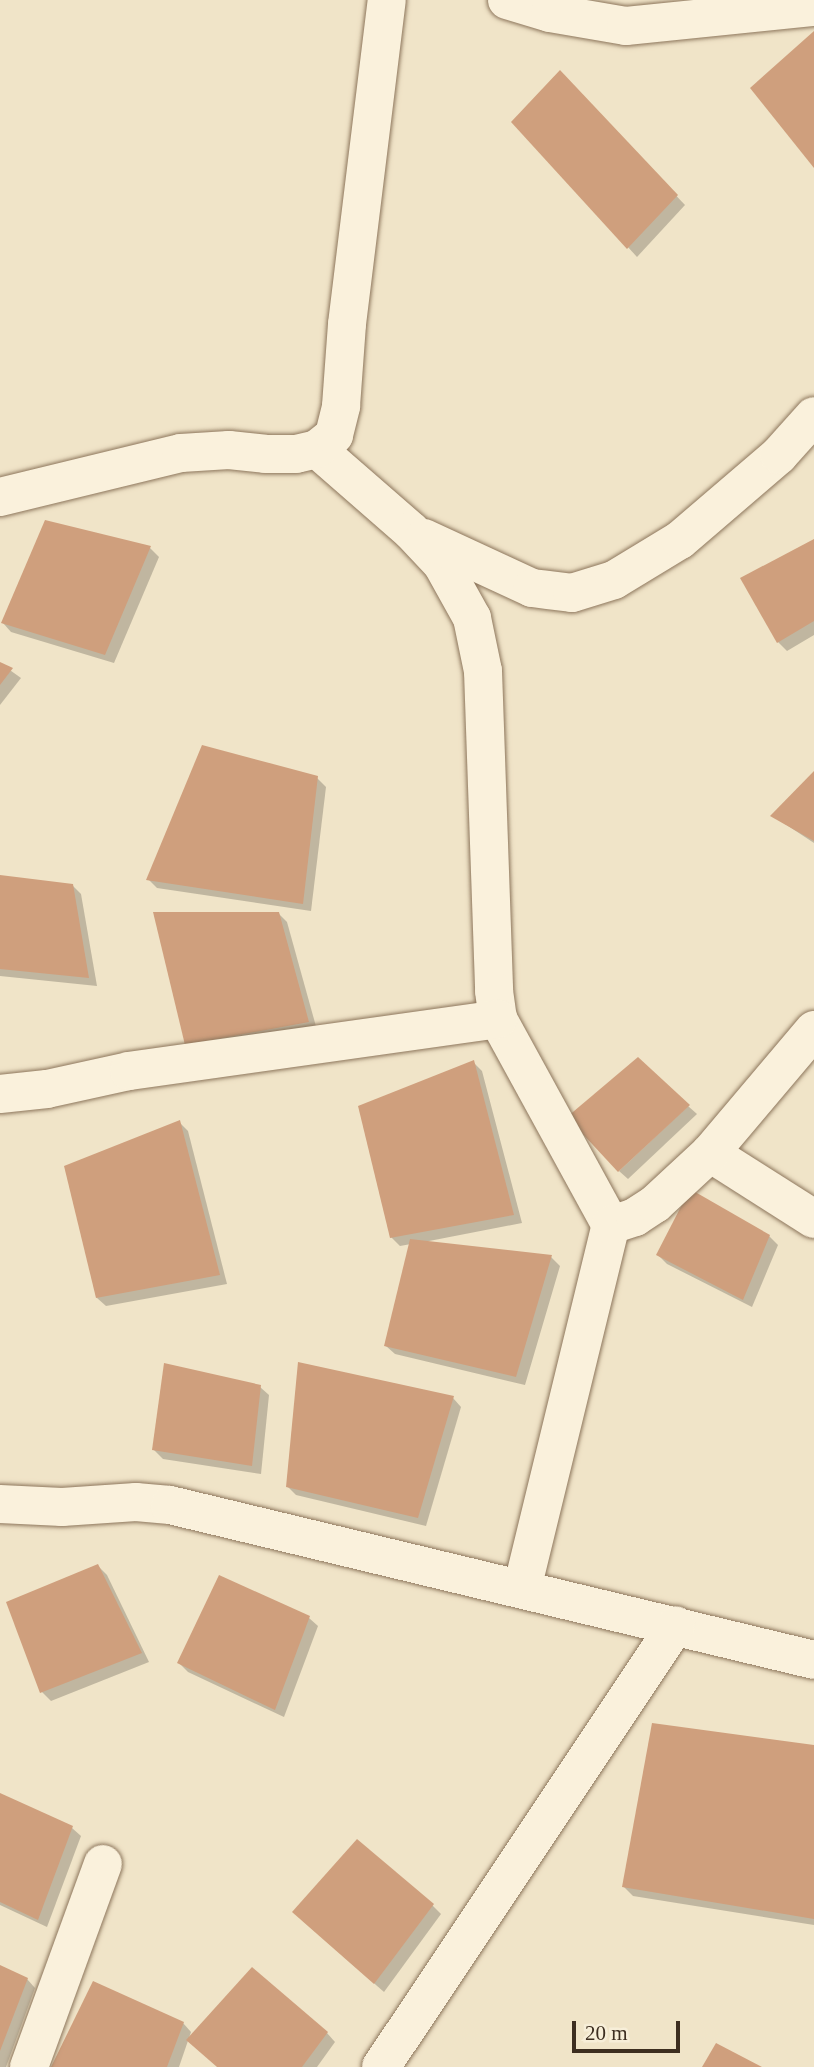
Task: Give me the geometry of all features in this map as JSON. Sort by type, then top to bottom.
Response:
[{"type":"street","points":[[0,497],[181,453],[229,450],[296,454],[317,449],[334,435],[341,405],[347,324],[387,0]]},
{"type":"street","points":[[507,0],[550,13],[626,26],[814,7]]},
{"type":"street","points":[[411,531],[532,588],[572,593],[614,580],[680,540],[779,455],[814,416]]},
{"type":"street","points":[[317,449],[411,531],[442,564],[471,618],[482,671],[489,793],[494,991],[498,1019],[611,1225],[522,1589]]},
{"type":"street","points":[[0,1094],[47,1089],[129,1071],[498,1019]]},
{"type":"street","points":[[611,1225],[635,1217],[655,1204],[710,1153],[814,1030]]},
{"type":"street","points":[[710,1153],[814,1219]]},
{"type":"street","points":[[0,1504],[62,1507],[136,1503],[170,1506],[814,1660]]},
{"type":"street","points":[[382,2067],[676,1625]]},
{"type":"street","points":[[29,2067],[103,1864]]},
{"type":"building","points":[[814,31],[814,168],[750,88]]},
{"type":"building","points":[[560,70],[678,195],[627,249],[511,122]]},
{"type":"building","points":[[45,520],[151,546],[105,655],[1,623]]},
{"type":"building","points":[[814,539],[814,621],[777,643],[740,578]]},
{"type":"building","points":[[0,662],[13,668],[0,685]]},
{"type":"building","points":[[202,745],[318,776],[303,904],[146,880]]},
{"type":"building","points":[[814,771],[814,841],[770,816]]},
{"type":"building","points":[[0,875],[73,884],[89,978],[0,969]]},
{"type":"building","points":[[153,912],[279,912],[309,1022],[185,1045]]},
{"type":"building","points":[[638,1057],[690,1105],[618,1172],[567,1117]]},
{"type":"building","points":[[474,1060],[514,1215],[390,1238],[358,1106]]},
{"type":"building","points":[[180,1120],[220,1275],[96,1298],[64,1166]]},
{"type":"building","points":[[690,1189],[770,1235],[743,1300],[656,1255]]},
{"type":"building","points":[[410,1239],[552,1255],[516,1377],[384,1346]]},
{"type":"building","points":[[298,1362],[454,1396],[418,1518],[286,1487]]},
{"type":"building","points":[[164,1363],[261,1385],[252,1466],[152,1450]]},
{"type":"building","points":[[98,1564],[142,1653],[40,1693],[6,1602]]},
{"type":"building","points":[[219,1575],[310,1616],[275,1710],[177,1663]]},
{"type":"building","points":[[652,1723],[814,1745],[814,1919],[622,1887]]},
{"type":"building","points":[[0,1793],[73,1826],[38,1920],[0,1902]]},
{"type":"building","points":[[357,1839],[434,1904],[374,1984],[292,1912]]},
{"type":"building","points":[[0,1965],[28,1978],[0,2051]]},
{"type":"building","points":[[252,1967],[328,2032],[302,2067],[217,2067],[186,2040]]},
{"type":"building","points":[[93,1981],[184,2022],[167,2067],[51,2067]]},
{"type":"building","points":[[716,2043],[762,2067],[702,2067]]}]
